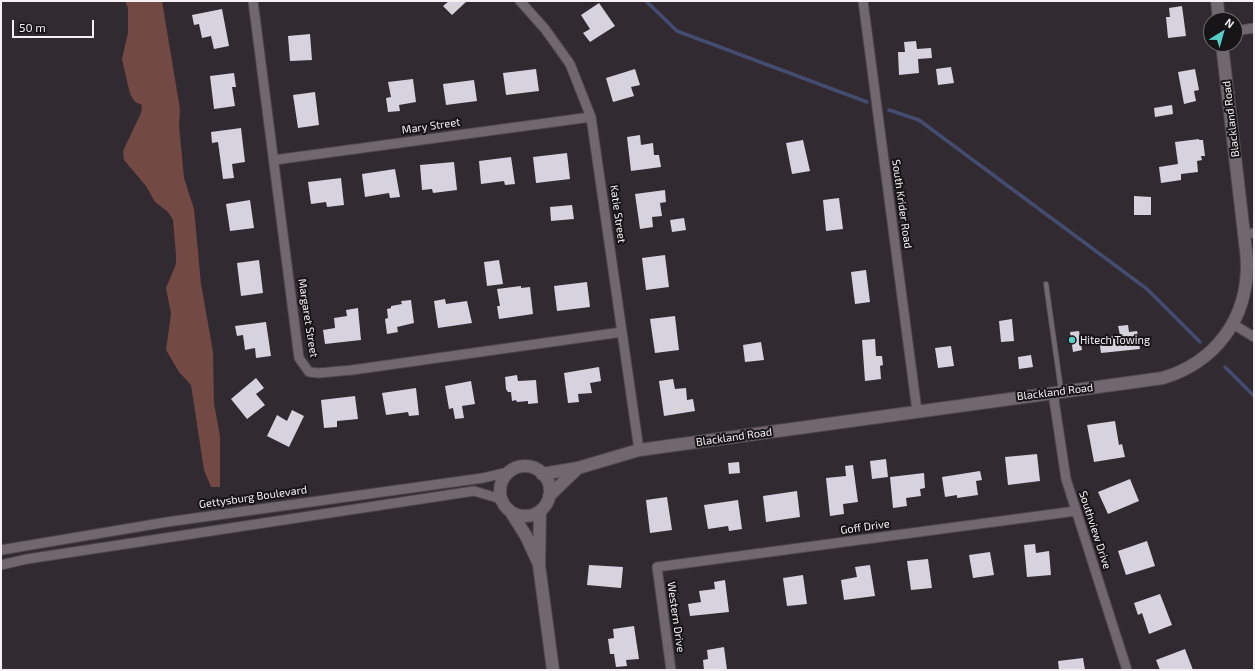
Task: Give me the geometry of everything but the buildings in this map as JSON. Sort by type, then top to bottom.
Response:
[{"type":"street","name":"Margaret Street","points":[[253,1],[299,358],[309,372],[324,373],[352,370],[622,332]]},
{"type":"street","name":"Katie Street","points":[[520,1],[545,28],[570,64],[591,117],[639,450]]},
{"type":"street","name":"South Krider Road","points":[[863,1],[917,410]]},
{"type":"street","points":[[1217,1],[1219,12]]},
{"type":"street","points":[[1243,30],[1254,28]]},
{"type":"street","name":"Blackland Road","points":[[542,474],[578,468],[639,450],[917,410],[1057,393],[1163,378],[1178,374],[1204,358],[1233,324],[1242,300],[1246,277],[1249,233],[1223,52]]},
{"type":"street","name":"Mary Street","points":[[274,160],[591,117]]},
{"type":"street","points":[[1233,324],[1254,337]]},
{"type":"street","name":"Southview Drive","points":[[1057,393],[1066,479],[1127,670]]},
{"type":"street","points":[[511,512],[526,516],[544,508],[549,496],[549,484],[542,474],[532,467],[524,466],[508,472],[500,486],[501,499],[526,536],[539,565]]},
{"type":"street","name":"Blackland Road","points":[[549,496],[578,468]]},
{"type":"street","name":"Gettysburg Boulevard","points":[[1,550],[148,525],[483,478],[508,472]]},
{"type":"street","points":[[1,565],[60,554],[474,491],[501,499]]},
{"type":"street","points":[[540,511],[539,565],[554,670]]},
{"type":"street","name":"Goff Drive","points":[[657,567],[1076,511]]},
{"type":"street","points":[[148,525],[151,541]]},
{"type":"street","points":[[58,540],[60,554]]},
{"type":"street","name":"Western Drive","points":[[657,567],[671,670]]},
{"type":"lane","points":[[1046,284],[1057,393]]},
{"type":"shaded area","points":[[125,1],[162,1],[180,109],[179,125],[184,178],[194,209],[201,284],[213,352],[214,403],[220,437],[220,487],[211,487],[204,470],[191,385],[179,372],[166,350],[171,314],[166,288],[176,264],[173,220],[168,212],[155,202],[146,186],[124,160],[123,151],[141,113],[142,105],[135,102],[130,94],[122,59],[128,33],[128,8]]},
{"type":"waterway","points":[[646,1],[677,31],[867,102]]},
{"type":"waterway","points":[[889,110],[919,120],[1147,289],[1200,342]]},
{"type":"waterway","points":[[1225,367],[1254,396]]},
{"type":"place","name":"Hitech Towing","points":[[1072,340]]}]
